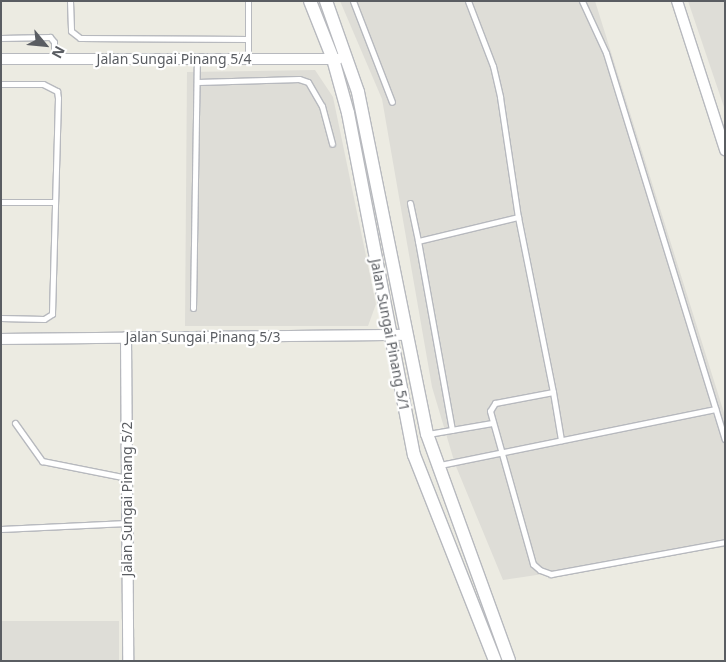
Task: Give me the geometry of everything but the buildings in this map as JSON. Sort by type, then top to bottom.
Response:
[{"type":"street","name":"Jalan Sungai Pinang 5/1","points":[[310,1],[333,59],[348,113],[414,455],[495,661]]},
{"type":"street","name":"Jalan Sungai Pinang 5/1","points":[[326,1],[347,59],[368,137],[427,434],[509,661]]},
{"type":"street","points":[[677,1],[725,150]]},
{"type":"street","name":"Jalan Sungai Pinang 5/4","points":[[1,59],[347,59]]},
{"type":"street","name":"Jalan Sungai Pinang 5/3","points":[[1,339],[406,335]]},
{"type":"street","name":"Jalan Sungai Pinang 5/2","points":[[126,337],[128,661]]},
{"type":"lane","points":[[70,1],[71,31],[80,38],[248,39]]},
{"type":"lane","points":[[248,1],[248,59]]},
{"type":"lane","points":[[353,1],[392,102]]},
{"type":"lane","points":[[468,1],[493,66],[518,216],[561,440]]},
{"type":"lane","points":[[582,1],[606,53],[725,439]]},
{"type":"lane","points":[[1,38],[50,37],[54,42],[54,59]]},
{"type":"lane","points":[[193,308],[197,59]]},
{"type":"lane","points":[[198,82],[299,79],[308,82],[322,106],[332,144]]},
{"type":"lane","points":[[1,84],[43,84],[57,90],[52,314],[44,318],[1,318]]},
{"type":"lane","points":[[1,202],[54,202]]},
{"type":"lane","points":[[410,203],[452,430]]},
{"type":"lane","points":[[418,241],[518,216]]},
{"type":"lane","points":[[553,392],[496,403],[490,411],[533,564],[546,573],[725,542]]},
{"type":"lane","points":[[437,466],[715,408]]},
{"type":"lane","points":[[14,423],[42,461],[127,478]]},
{"type":"lane","points":[[427,434],[492,423]]},
{"type":"lane","points":[[1,529],[127,523]]},
{"type":"shaded area","points":[[340,1],[595,1],[725,416],[725,547],[503,580],[455,464],[432,387],[382,99]]},
{"type":"shaded area","points":[[688,1],[725,1],[725,110]]},
{"type":"shaded area","points":[[315,70],[333,97],[376,304],[368,326],[185,326],[187,72]]},
{"type":"shaded area","points":[[1,621],[119,621],[119,661],[1,661]]}]
